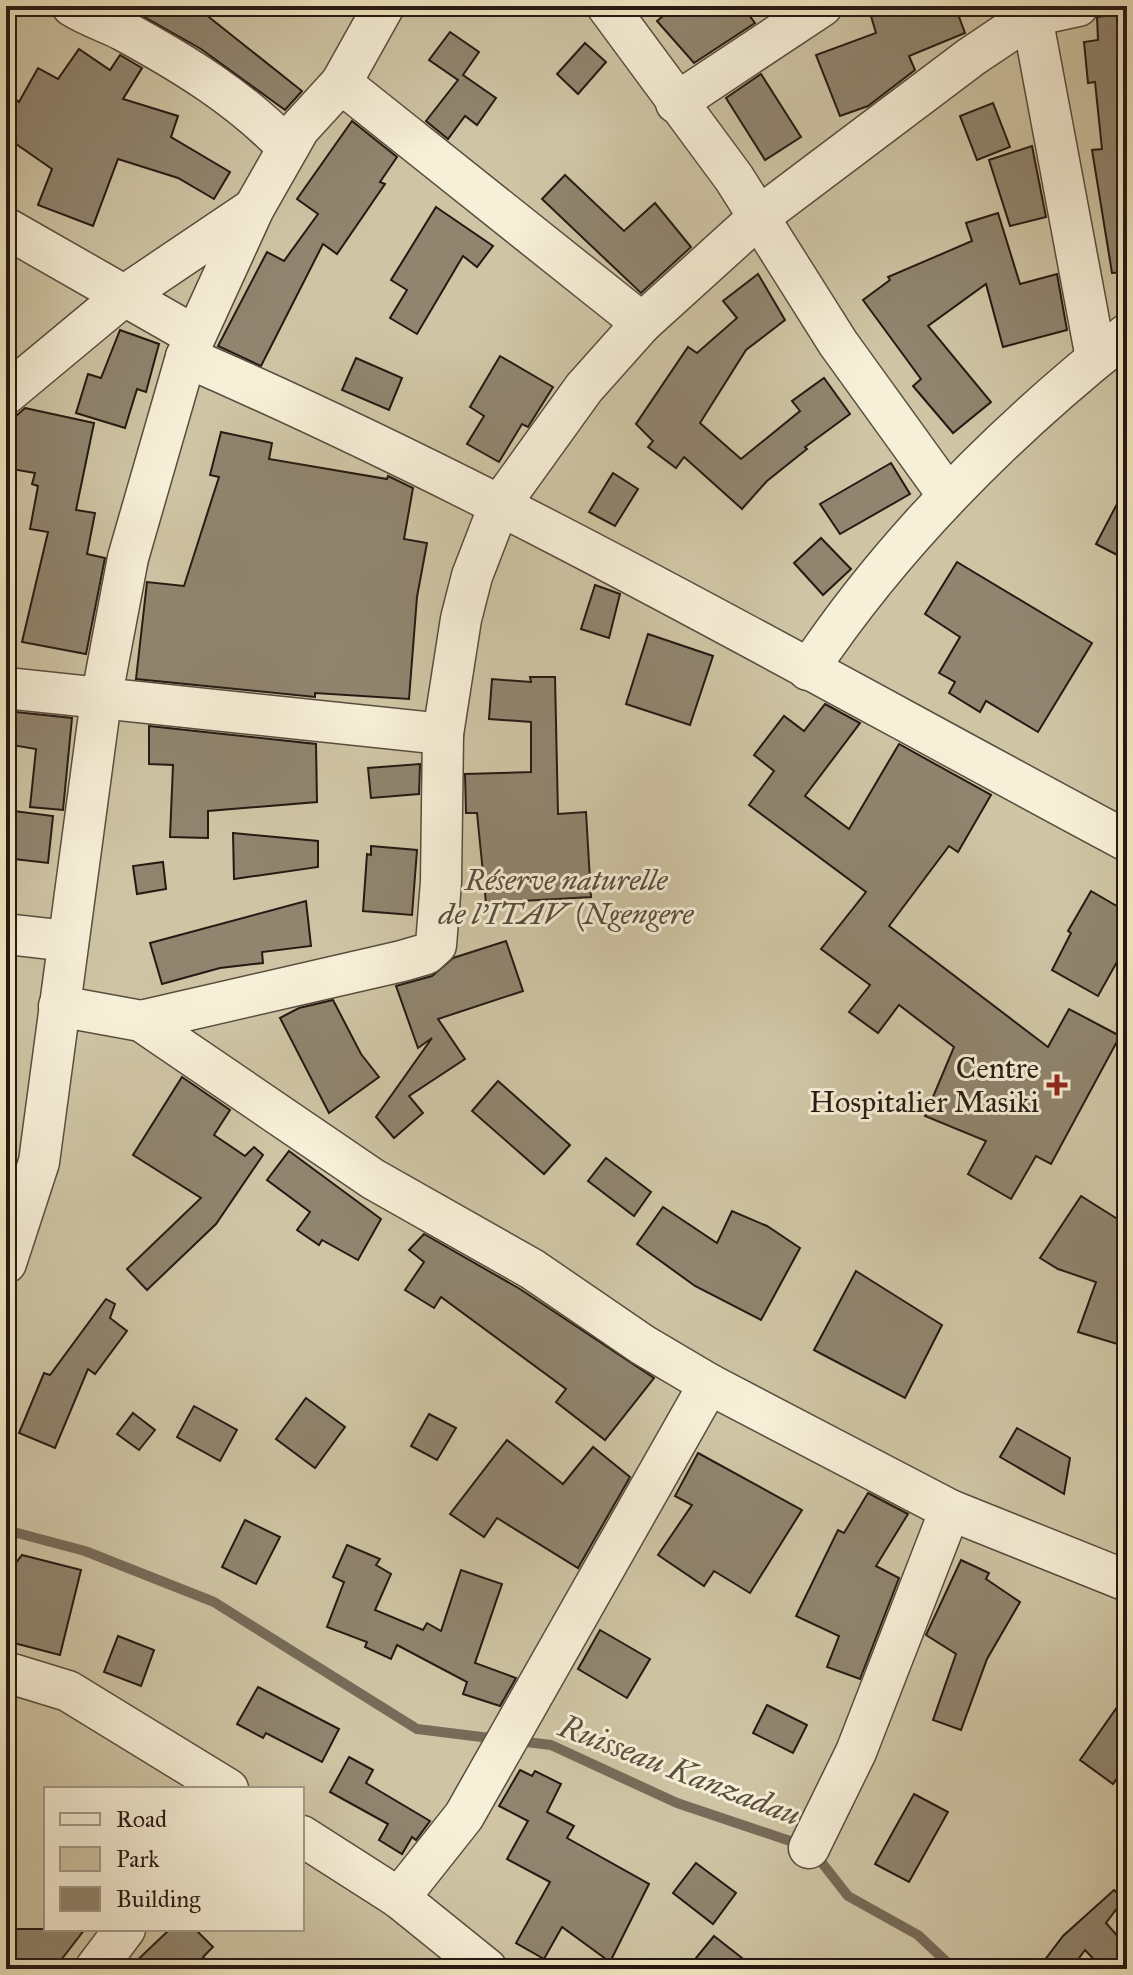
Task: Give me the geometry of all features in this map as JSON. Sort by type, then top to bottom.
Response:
[{"type":"street","points":[[72,6],[217,86],[255,113],[288,148]]},
{"type":"street","points":[[607,6],[760,216],[838,343],[947,494]]},
{"type":"street","points":[[676,103],[822,6]]},
{"type":"street","points":[[59,1006],[141,1021],[426,954],[436,945],[440,929],[443,734],[461,619],[472,576],[499,506],[584,388],[642,323],[760,216],[1031,11],[1078,6]]},
{"type":"street","points":[[6,1261],[39,1162],[101,700],[128,558],[190,346],[254,208],[288,148],[299,129],[341,83],[384,7]]},
{"type":"street","points":[[808,670],[837,626],[947,494],[1112,346],[1031,11]]},
{"type":"street","points":[[341,83],[642,323]]},
{"type":"street","points":[[6,394],[125,295],[254,208]]},
{"type":"street","points":[[6,228],[125,295],[190,346],[499,506],[1127,841]]},
{"type":"street","points":[[6,688],[443,734]]},
{"type":"street","points":[[6,934],[68,941]]},
{"type":"street","points":[[141,1021],[373,1179],[532,1269],[643,1345],[709,1384],[950,1510],[1127,1581]]},
{"type":"street","points":[[399,1898],[464,1816],[709,1384]]},
{"type":"street","points":[[809,1848],[856,1752],[950,1510]]},
{"type":"street","points":[[6,1672],[68,1691],[221,1787]]},
{"type":"street","points":[[304,1837],[399,1898],[487,1969]]},
{"type":"street","points":[[95,1969],[124,1931]]},
{"type":"green space","name":"Réserve naturelle de l'ITAV (Ngengere","points":[[6,6],[1127,6],[1127,1969],[6,1969]]},
{"type":"building","points":[[125,6],[195,6],[302,91],[285,110],[201,49]]},
{"type":"building","points":[[675,6],[742,6],[755,23],[694,63],[657,21]]},
{"type":"building","points":[[868,6],[955,6],[965,33],[909,56],[915,70],[868,106],[840,116],[816,55],[876,33]]},
{"type":"building","points":[[1127,13],[1127,272],[1112,273],[1092,150],[1102,149],[1095,82],[1088,83],[1084,42],[1098,40],[1097,17]]},
{"type":"building","points":[[450,32],[479,52],[463,75],[496,98],[477,125],[465,116],[448,139],[426,121],[458,80],[429,60]]},
{"type":"building","points":[[585,43],[606,62],[578,94],[557,74]]},
{"type":"building","points":[[79,49],[110,70],[120,55],[142,68],[123,99],[178,116],[171,137],[230,172],[214,199],[178,178],[118,159],[93,226],[38,205],[52,169],[6,137],[6,92],[19,102],[38,68],[58,79]]},
{"type":"building","points":[[761,74],[801,137],[765,160],[726,98]]},
{"type":"building","points":[[993,103],[1010,147],[977,160],[960,116]]},
{"type":"building","points":[[352,121],[397,157],[380,182],[385,184],[337,254],[323,244],[261,366],[218,346],[267,252],[284,261],[318,214],[297,199]]},
{"type":"building","points":[[1032,146],[1046,217],[1010,226],[989,160]]},
{"type":"building","points":[[565,175],[624,231],[655,203],[691,247],[641,293],[542,199]]},
{"type":"building","points":[[436,207],[493,246],[477,267],[463,256],[417,334],[390,318],[407,290],[391,280]]},
{"type":"building","points":[[998,213],[1020,284],[1057,274],[1067,330],[1003,347],[986,284],[928,326],[991,402],[953,433],[913,386],[921,379],[863,300],[890,280],[888,277],[972,241],[966,223]]},
{"type":"building","points":[[758,274],[785,320],[746,350],[700,423],[741,459],[800,411],[792,401],[824,378],[850,414],[805,447],[807,449],[767,481],[742,509],[684,457],[676,468],[648,447],[653,441],[636,424],[688,347],[697,353],[737,318],[723,301]]},
{"type":"building","points":[[120,330],[159,344],[146,392],[137,389],[125,428],[76,413],[88,374],[101,378]]},
{"type":"building","points":[[500,356],[553,387],[528,427],[522,424],[499,462],[467,444],[484,416],[470,407]]},
{"type":"building","points":[[356,358],[402,378],[389,410],[342,390]]},
{"type":"building","points":[[25,408],[94,423],[76,510],[95,513],[87,554],[105,558],[86,654],[22,642],[48,532],[30,529],[38,486],[32,484],[35,473],[6,468],[6,416],[16,416]]},
{"type":"building","points":[[221,432],[272,443],[269,459],[387,479],[388,476],[413,488],[404,539],[427,543],[417,597],[409,699],[315,693],[315,697],[136,679],[147,582],[184,586],[219,477],[210,475]]},
{"type":"building","points":[[891,463],[910,494],[840,534],[820,504]]},
{"type":"building","points":[[613,473],[638,489],[615,526],[589,512]]},
{"type":"building","points":[[1127,485],[1127,560],[1096,544]]},
{"type":"building","points":[[821,538],[851,569],[823,595],[794,563]]},
{"type":"building","points":[[957,562],[1092,643],[1038,732],[986,701],[980,712],[949,693],[955,682],[939,673],[960,637],[925,614]]},
{"type":"building","points":[[595,585],[620,594],[609,638],[581,629]]},
{"type":"building","points":[[648,634],[713,656],[690,725],[626,704]]},
{"type":"building","points":[[530,677],[555,677],[558,814],[586,812],[591,897],[486,903],[477,813],[466,813],[465,774],[531,772],[531,722],[489,719],[492,679],[531,682]]},
{"type":"building","points":[[825,704],[860,723],[805,796],[849,829],[899,744],[991,795],[958,852],[949,846],[889,926],[1048,1047],[1069,1009],[1120,1036],[1051,1164],[1036,1156],[1011,1199],[968,1174],[986,1141],[925,1116],[954,1047],[899,1005],[878,1033],[849,1012],[870,985],[821,949],[866,892],[749,805],[774,771],[754,755],[784,716],[804,731]]},
{"type":"building","points":[[6,711],[72,718],[63,810],[30,807],[36,749],[6,744]]},
{"type":"building","points":[[149,726],[316,744],[317,802],[208,811],[208,838],[170,837],[173,765],[149,764]]},
{"type":"building","points":[[420,764],[419,794],[371,798],[368,768]]},
{"type":"building","points":[[6,810],[53,816],[48,863],[6,858]]},
{"type":"building","points":[[233,833],[318,841],[318,867],[234,879]]},
{"type":"building","points":[[371,846],[417,850],[412,915],[363,911],[367,854],[371,855]]},
{"type":"building","points":[[163,862],[166,889],[137,894],[133,866]]},
{"type":"building","points":[[1091,891],[1127,912],[1127,965],[1118,960],[1098,996],[1052,970],[1071,933],[1068,931]]},
{"type":"building","points":[[306,901],[311,946],[262,952],[263,963],[220,968],[162,984],[150,943]]},
{"type":"building","points":[[506,941],[523,991],[438,1019],[465,1059],[409,1096],[423,1113],[394,1138],[376,1117],[432,1038],[418,1048],[396,986],[432,976],[453,958]]},
{"type":"building","points":[[333,1000],[361,1054],[379,1077],[329,1113],[280,1018],[299,1008]]},
{"type":"building","points":[[182,1077],[230,1110],[214,1135],[245,1156],[254,1147],[263,1155],[216,1224],[147,1290],[127,1269],[201,1198],[133,1155]]},
{"type":"building","points":[[498,1081],[570,1145],[544,1174],[472,1111]]},
{"type":"building","points":[[289,1151],[381,1219],[358,1260],[322,1240],[319,1245],[297,1230],[310,1212],[267,1180]]},
{"type":"building","points":[[606,1158],[651,1192],[634,1216],[588,1181]]},
{"type":"building","points":[[1081,1196],[1127,1225],[1127,1347],[1078,1332],[1096,1282],[1058,1269],[1040,1258]]},
{"type":"building","points":[[663,1207],[717,1243],[732,1211],[767,1226],[800,1248],[761,1320],[695,1286],[637,1244]]},
{"type":"building","points":[[424,1234],[520,1289],[654,1378],[605,1440],[556,1402],[566,1389],[441,1297],[434,1308],[405,1290],[424,1262],[409,1250]]},
{"type":"building","points":[[856,1271],[942,1325],[905,1398],[814,1350]]},
{"type":"building","points":[[106,1299],[115,1304],[110,1318],[127,1331],[95,1374],[88,1369],[55,1448],[19,1433],[44,1373],[50,1375]]},
{"type":"building","points":[[306,1398],[345,1427],[315,1468],[276,1439]]},
{"type":"building","points":[[194,1406],[237,1430],[220,1461],[177,1437]]},
{"type":"building","points":[[133,1413],[155,1430],[139,1450],[117,1434]]},
{"type":"building","points":[[429,1414],[456,1428],[437,1460],[411,1446]]},
{"type":"building","points":[[1017,1428],[1070,1458],[1064,1494],[1000,1457]]},
{"type":"building","points":[[507,1440],[563,1484],[593,1447],[630,1477],[578,1568],[497,1518],[484,1537],[450,1514]]},
{"type":"building","points":[[698,1453],[802,1510],[750,1593],[714,1571],[704,1586],[658,1555],[692,1505],[675,1496]]},
{"type":"building","points":[[868,1493],[908,1514],[876,1566],[899,1578],[860,1679],[827,1667],[839,1636],[796,1616],[838,1530],[844,1533]]},
{"type":"building","points":[[245,1520],[280,1537],[256,1584],[222,1567]]},
{"type":"building","points":[[347,1545],[380,1559],[376,1565],[391,1574],[375,1610],[423,1630],[427,1623],[441,1631],[461,1570],[502,1584],[475,1663],[516,1678],[500,1706],[463,1694],[467,1682],[397,1645],[391,1659],[365,1647],[367,1642],[327,1627],[344,1582],[333,1577]]},
{"type":"building","points":[[22,1555],[81,1570],[60,1655],[6,1641],[6,1576]]},
{"type":"building","points":[[961,1560],[989,1573],[986,1579],[1020,1602],[987,1659],[961,1730],[933,1720],[956,1654],[926,1635]]},
{"type":"building","points":[[600,1630],[650,1659],[627,1698],[578,1669]]},
{"type":"building","points":[[118,1636],[154,1650],[141,1686],[104,1672]]},
{"type":"building","points":[[258,1687],[339,1729],[322,1762],[266,1733],[263,1738],[237,1724]]},
{"type":"building","points":[[1127,1693],[1127,1764],[1113,1784],[1080,1760]]},
{"type":"building","points":[[767,1705],[807,1725],[793,1753],[753,1733]]},
{"type":"building","points":[[349,1757],[373,1770],[366,1783],[430,1821],[416,1840],[412,1837],[402,1854],[379,1840],[388,1824],[330,1792]]},
{"type":"building","points":[[520,1770],[532,1776],[535,1771],[561,1784],[547,1812],[574,1826],[567,1838],[649,1884],[610,1962],[562,1927],[544,1959],[516,1943],[550,1882],[507,1859],[528,1821],[499,1806]]},
{"type":"building","points":[[914,1794],[948,1812],[909,1882],[875,1864]]},
{"type":"building","points":[[696,1863],[736,1893],[713,1924],[673,1893]]},
{"type":"building","points":[[1114,1890],[1124,1899],[1106,1923],[1127,1947],[1127,1956],[1112,1969],[1103,1969],[1085,1950],[1071,1969],[1038,1969],[1063,1936]]},
{"type":"building","points":[[6,1929],[83,1931],[54,1969],[6,1969]]},
{"type":"building","points":[[168,1931],[197,1931],[213,1947],[203,1957],[215,1969],[128,1969]]},
{"type":"building","points":[[714,1936],[756,1969],[687,1969]]},
{"type":"waterway","name":"Ruisseau Kanzadau","points":[[6,1530],[85,1551],[214,1602],[417,1729],[498,1739]]},
{"type":"waterway","name":"Ruisseau Kanzadau","points":[[518,1741],[551,1745],[677,1803],[802,1845]]},
{"type":"waterway","name":"Ruisseau Kanzadau","points":[[815,1854],[848,1896],[918,1935],[954,1969]]},
{"type":"place","name":"Centre Hospitalier Masiki","points":[[1057,1085]]}]
